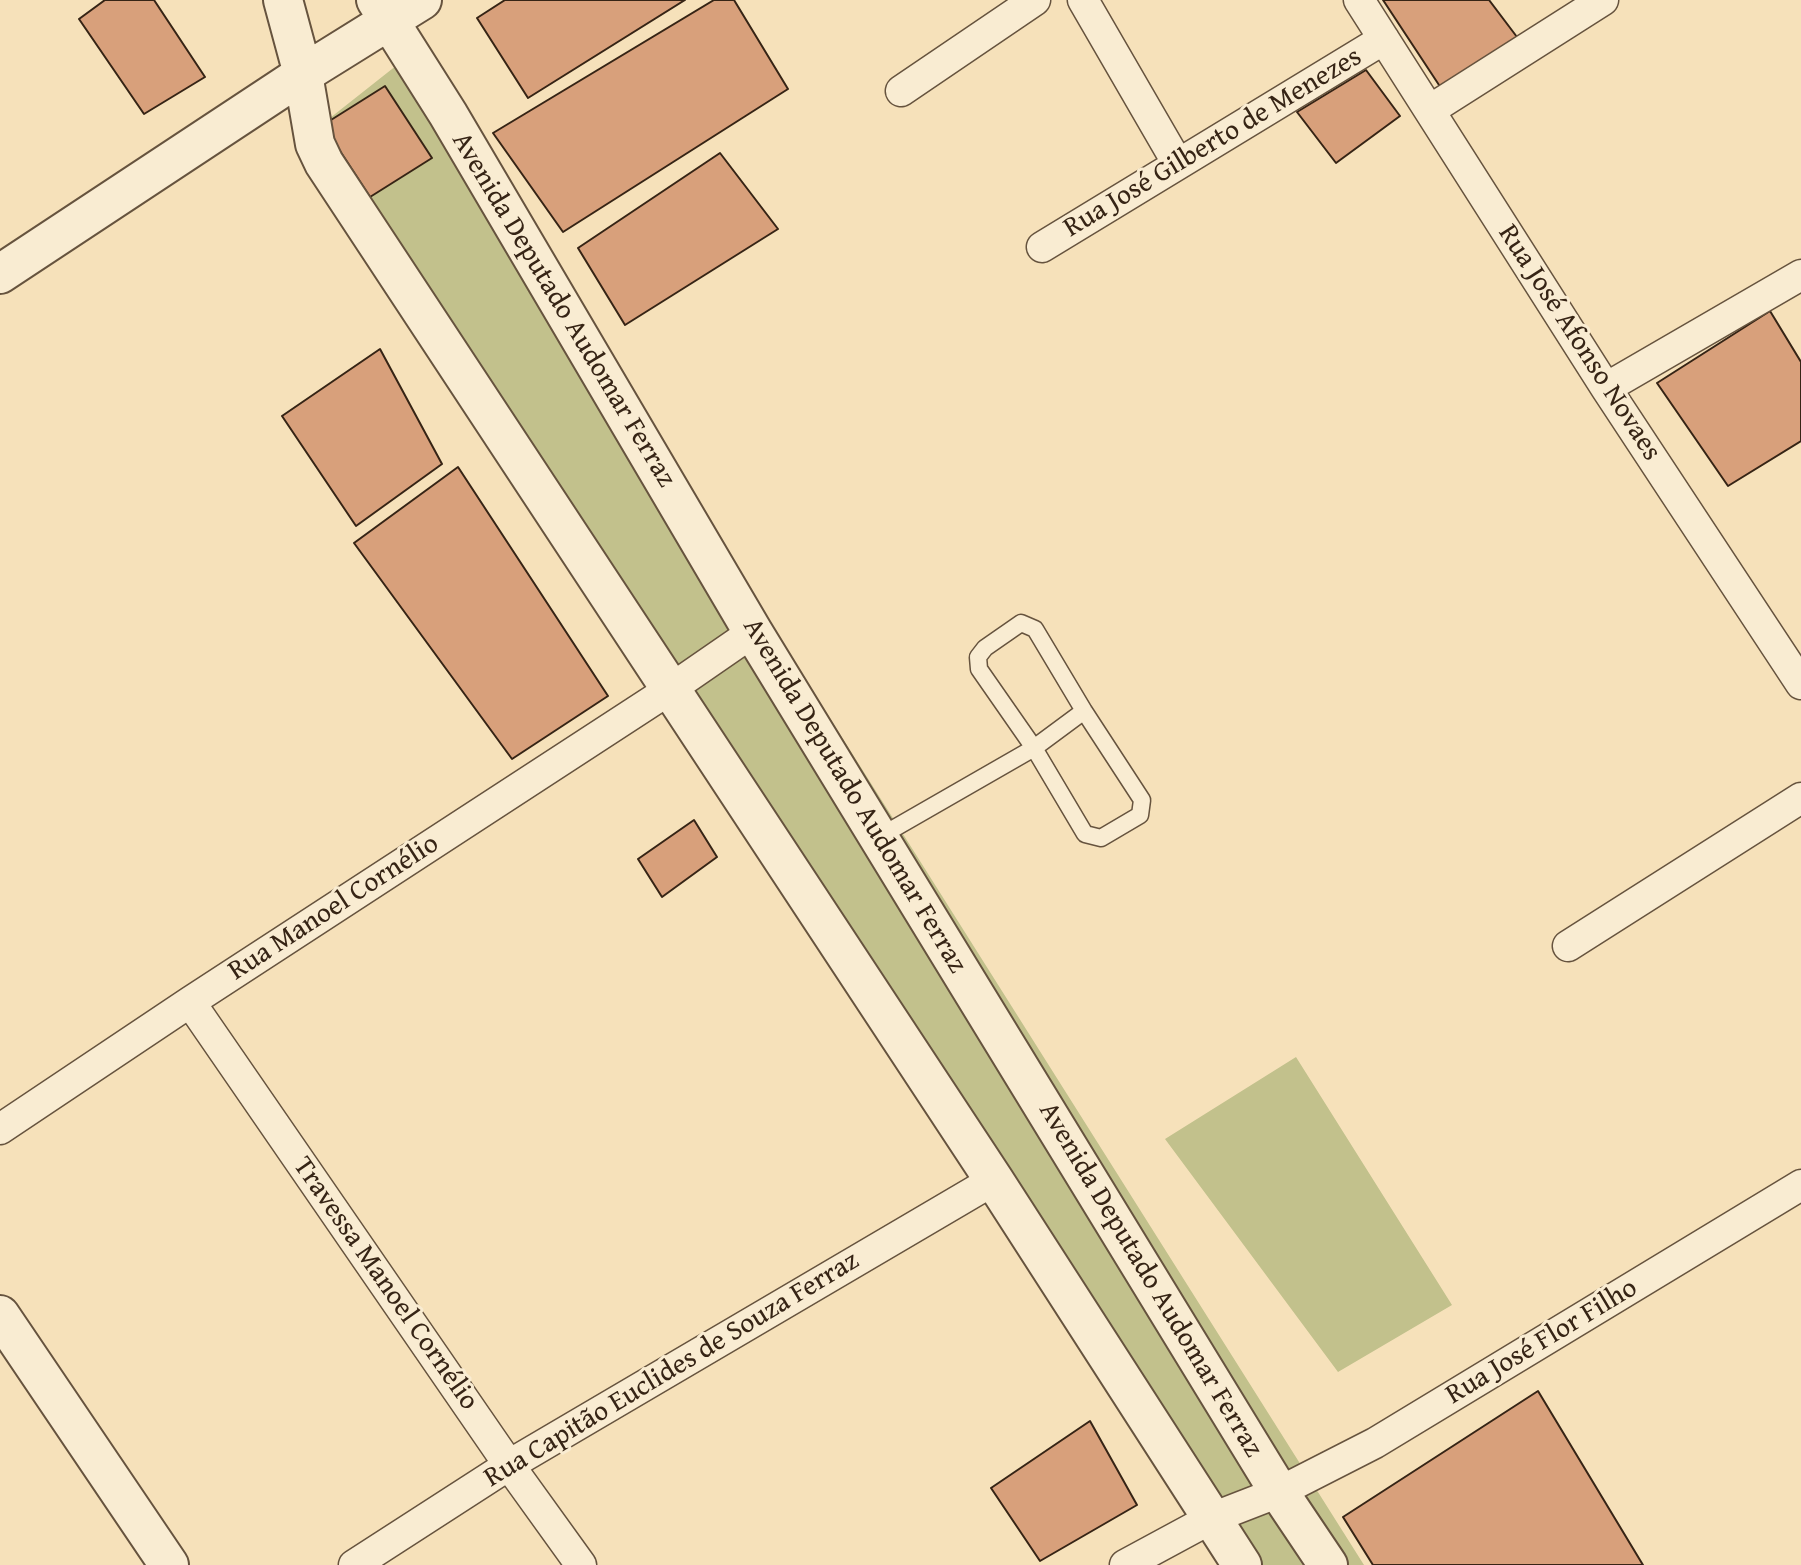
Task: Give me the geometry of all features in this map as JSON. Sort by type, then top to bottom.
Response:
[{"type":"street","points":[[284,0],[303,74],[309,121],[324,163],[994,1180],[1242,1565]]},
{"type":"street","points":[[0,274],[345,49],[383,11],[422,0]]},
{"type":"street","points":[[901,91],[1035,0]]},
{"type":"street","points":[[1083,0],[1178,164]]},
{"type":"street","name":"Rua José Afonso Novaes","points":[[1359,0],[1606,388],[1796,666]]},
{"type":"street","points":[[1430,110],[1603,0]]},
{"type":"street","name":"Avenida Deputado Audomar Ferraz","points":[[383,11],[448,114],[753,632],[1279,1492],[1328,1565]]},
{"type":"street","name":"Rua José Gilberto de Menezes","points":[[1042,247],[1384,39]]},
{"type":"street","points":[[1606,388],[1801,275]]},
{"type":"street","name":"Rua Manoel Cornélio","points":[[0,1129],[669,690],[753,632]]},
{"type":"street","points":[[1568,946],[1801,798]]},
{"type":"street","name":"Travessa Manoel Cornélio","points":[[190,1002],[581,1565]]},
{"type":"street","name":"Rua Capitão Euclides de Souza Ferraz","points":[[354,1565],[509,1465],[994,1180]]},
{"type":"street","name":"Rua José Flor Filho","points":[[1125,1565],[1212,1518],[1279,1492],[1375,1443],[1801,1185]]},
{"type":"street","points":[[0,1315],[169,1565]]},
{"type":"lane","points":[[1021,623],[1031,626],[1084,711],[1142,800],[1140,815],[1101,838],[1085,834],[1034,748],[979,668],[978,657],[985,648],[1021,623]]},
{"type":"lane","points":[[879,837],[1034,748],[1084,711]]},
{"type":"shaded area","points":[[411,54],[1364,1565],[1227,1565],[311,133]]},
{"type":"shaded area","points":[[1296,1057],[1452,1305],[1338,1372],[1165,1139]]},
{"type":"building","points":[[105,0],[154,0],[205,77],[144,114],[79,19]]},
{"type":"building","points":[[505,0],[685,0],[528,98],[477,18]]},
{"type":"building","points":[[714,0],[734,0],[788,89],[563,232],[493,133]]},
{"type":"building","points":[[1383,0],[1489,0],[1517,37],[1441,88]]},
{"type":"building","points":[[1366,70],[1400,116],[1336,163],[1297,112]]},
{"type":"building","points":[[385,86],[432,158],[370,197],[323,125]]},
{"type":"building","points":[[720,153],[778,229],[625,325],[578,248]]},
{"type":"building","points":[[1770,311],[1801,362],[1801,441],[1728,486],[1657,383]]},
{"type":"building","points":[[380,349],[442,464],[356,526],[282,416]]},
{"type":"building","points":[[458,467],[608,696],[512,759],[354,543]]},
{"type":"building","points":[[694,820],[717,857],[662,897],[638,859]]},
{"type":"building","points":[[1538,1391],[1643,1565],[1373,1565],[1343,1517]]},
{"type":"building","points":[[1090,1421],[1137,1505],[1040,1561],[991,1488]]}]
